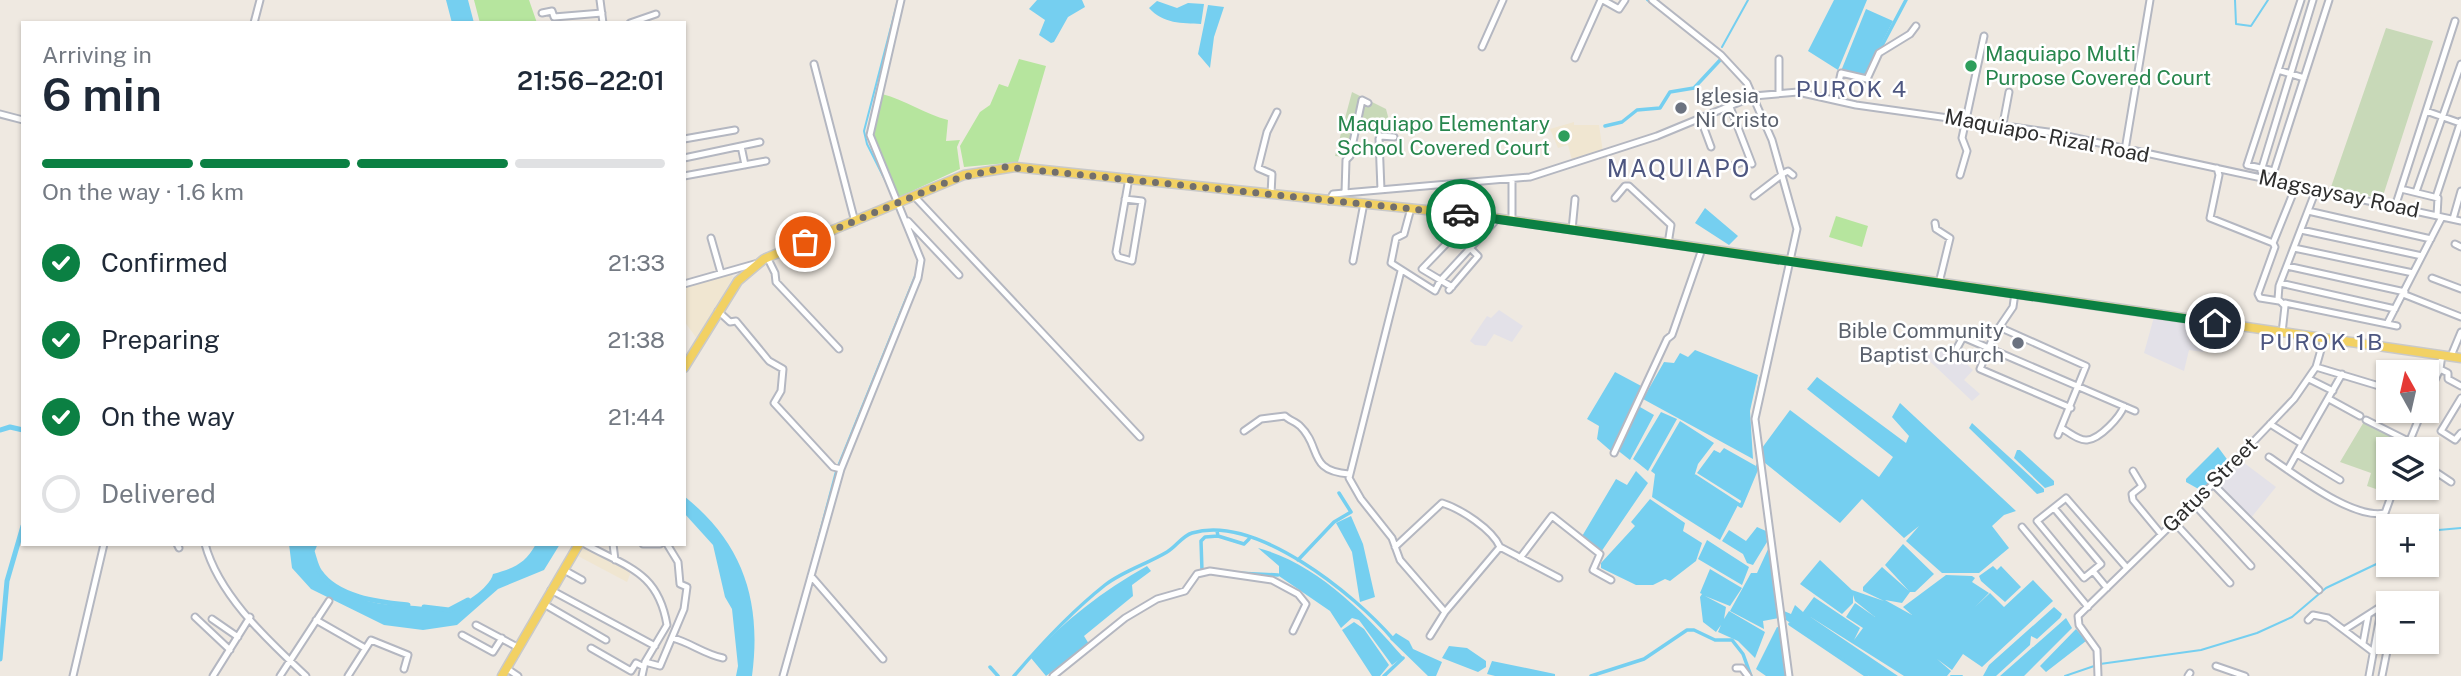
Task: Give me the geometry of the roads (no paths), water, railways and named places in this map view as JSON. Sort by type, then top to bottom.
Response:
[{"type":"main road","points":[[686,365],[738,281],[767,257],[964,175],[1005,167],[1474,215],[2461,358]]},
{"type":"main road","points":[[504,672],[578,546]]},
{"type":"street","points":[[255,21],[260,0]]},
{"type":"street","points":[[600,0],[603,21]]},
{"type":"street","points":[[783,676],[841,469],[918,278],[921,260],[870,135],[901,0]]},
{"type":"street","points":[[1482,47],[1503,0]]},
{"type":"street","points":[[1576,58],[1602,0],[1619,9],[1625,0]]},
{"type":"street","points":[[1652,0],[1734,68],[1753,97],[1798,232],[1755,419],[1789,676]]},
{"type":"street","points":[[2125,150],[2150,0]]},
{"type":"street","points":[[2301,0],[2247,165],[2274,171],[2329,0]]},
{"type":"street","points":[[2259,177],[2313,0]]},
{"type":"street","points":[[542,13],[552,11],[554,17],[563,18],[602,13]]},
{"type":"street","points":[[636,21],[656,14]]},
{"type":"street","points":[[2395,207],[2454,23],[2461,28]]},
{"type":"street","points":[[1836,100],[1841,74],[1867,79],[1879,53],[1912,33],[1916,26]]},
{"type":"street","points":[[1960,175],[1967,151],[1962,138],[1984,36]]},
{"type":"street","points":[[1779,60],[1779,92]]},
{"type":"street","points":[[814,64],[855,222]]},
{"type":"street","points":[[2416,192],[2461,64]]},
{"type":"street","points":[[2278,70],[2304,78]]},
{"type":"street","name":"Maquiapo- Rizal Road","points":[[1345,193],[1512,180],[1549,172],[1701,120],[1753,97],[1779,92],[1798,92],[2003,124],[2217,168]]},
{"type":"street","points":[[2003,124],[2009,92]]},
{"type":"street","points":[[1329,201],[1333,194],[1345,193],[1346,160],[1350,156],[1362,100],[1368,103]]},
{"type":"street","points":[[1730,107],[1751,162],[1732,166]]},
{"type":"street","points":[[1271,194],[1272,174],[1258,168],[1267,132],[1277,111]]},
{"type":"street","points":[[2426,111],[2461,122],[2436,197]]},
{"type":"street","points":[[0,114],[21,119]]},
{"type":"street","points":[[1701,120],[1712,147]]},
{"type":"street","points":[[686,139],[735,130]]},
{"type":"street","points":[[1381,190],[1380,136],[1394,137]]},
{"type":"street","points":[[686,158],[760,142]]},
{"type":"street","points":[[741,146],[745,165]]},
{"type":"street","points":[[686,176],[766,161]]},
{"type":"street","points":[[2217,168],[2210,218],[2273,243]]},
{"type":"street","name":"Magsaysay Road","points":[[2217,168],[2461,221]]},
{"type":"street","points":[[1754,196],[1788,171],[1793,175]]},
{"type":"street","points":[[1125,198],[1142,201],[1132,261],[1118,257],[1116,252],[1125,198],[1129,178]]},
{"type":"street","points":[[1512,180],[1512,221]]},
{"type":"street","points":[[1615,198],[1625,186],[1629,186],[1671,225],[1668,244]]},
{"type":"street","points":[[2296,186],[2273,243],[2275,247],[2258,294],[2260,298],[2397,326]]},
{"type":"street","points":[[2387,324],[2431,239],[2439,216],[2440,200],[2436,197],[2401,189]]},
{"type":"street","points":[[2282,332],[2280,284],[2316,190]]},
{"type":"street","points":[[2452,219],[2461,191]]},
{"type":"street","points":[[914,196],[1140,437]]},
{"type":"street","points":[[1572,230],[1576,200]]},
{"type":"street","points":[[1353,261],[1364,203]]},
{"type":"street","points":[[1411,208],[1404,234],[1396,238],[1391,263],[1435,291],[1440,281],[1469,247],[1497,219]]},
{"type":"street","points":[[2308,211],[2431,239]]},
{"type":"street","points":[[1469,247],[1479,256],[1451,289],[1422,269],[1474,215]]},
{"type":"street","points":[[904,217],[959,275]]},
{"type":"street","points":[[1936,223],[1936,229],[1950,238],[1939,283]]},
{"type":"street","points":[[2301,230],[2422,256]]},
{"type":"street","points":[[711,238],[720,273]]},
{"type":"street","points":[[2294,248],[2413,272]]},
{"type":"street","points":[[1614,453],[1667,339],[1672,335],[1702,249]]},
{"type":"street","points":[[767,257],[775,273],[776,282],[839,349]]},
{"type":"street","points":[[686,283],[758,263]]},
{"type":"street","points":[[2287,266],[2404,293],[2461,317]]},
{"type":"street","points":[[729,270],[736,273],[738,281]]},
{"type":"street","points":[[1401,271],[1349,474],[1360,499],[1392,538],[1400,560],[1445,612]]},
{"type":"street","points":[[2432,278],[2461,289]]},
{"type":"street","points":[[2280,284],[2395,309]]},
{"type":"street","points":[[2015,293],[2013,307],[1999,327],[1980,369],[2071,408]]},
{"type":"street","points":[[2332,312],[2338,297]]},
{"type":"street","points":[[718,311],[730,322],[736,321],[769,361],[783,369],[781,391],[774,403],[833,467],[841,469]]},
{"type":"street","points":[[1999,327],[2084,363],[2086,371],[2058,435]]},
{"type":"street","points":[[1942,330],[1990,346],[2135,411]]},
{"type":"street","points":[[2461,332],[2440,369],[2447,372],[2448,379],[2461,386]]},
{"type":"street","points":[[1957,348],[1962,338]]},
{"type":"street","name":"Gatus Street","points":[[2098,676],[2095,645],[2077,618],[2270,424],[2309,379],[2316,367],[2324,339]]},
{"type":"street","points":[[2316,367],[2376,385]]},
{"type":"street","points":[[2288,470],[2342,374]]},
{"type":"street","points":[[2309,379],[2333,391]]},
{"type":"street","points":[[2461,398],[2441,431],[2455,440],[2461,433]]},
{"type":"street","points":[[2329,399],[2400,437]]},
{"type":"street","points":[[2061,428],[2084,440],[2092,439],[2121,415],[2124,406]]},
{"type":"street","points":[[1244,431],[1261,419],[1285,416],[1300,426],[1316,460],[1334,473],[1349,474]]},
{"type":"street","points":[[2270,424],[2302,444]]},
{"type":"street","points":[[2297,454],[2340,480]]},
{"type":"street","points":[[2269,457],[2342,502],[2370,514],[2385,513],[2390,500]]},
{"type":"street","points":[[2133,471],[2143,486],[2132,494],[2133,500],[2161,534]]},
{"type":"street","points":[[2439,474],[2451,482]]},
{"type":"street","points":[[2213,484],[2319,590]]},
{"type":"street","points":[[2054,508],[2101,565],[2084,578],[2037,521],[2066,498],[2127,568]]},
{"type":"street","points":[[1395,547],[1442,503],[1488,531],[1500,547],[1559,578]]},
{"type":"street","points":[[2193,503],[2251,566]]},
{"type":"street","points":[[1520,558],[1552,516],[1600,554],[1592,570],[1611,580]]},
{"type":"street","points":[[2174,522],[2230,583]]},
{"type":"street","points":[[2022,527],[2088,607]]},
{"type":"street","points":[[73,676],[104,546]]},
{"type":"street","points":[[206,546],[215,571],[250,617],[306,676]]},
{"type":"street","points":[[589,546],[646,576],[655,592],[667,625],[644,665],[642,676]]},
{"type":"street","points":[[613,546],[615,559]]},
{"type":"street","points":[[591,648],[631,671],[636,663],[660,666],[684,609],[687,587],[680,583],[678,562],[668,546]]},
{"type":"street","points":[[1430,636],[1445,612],[1500,547]]},
{"type":"street","points":[[564,570],[582,580]]},
{"type":"street","points":[[2093,571],[2107,588]]},
{"type":"street","points":[[1053,676],[1125,618],[1164,596],[1181,594],[1192,578],[1202,573],[1272,580],[1298,594],[1306,604],[1293,631]]},
{"type":"street","points":[[811,576],[883,659]]},
{"type":"street","points":[[551,590],[655,646]]},
{"type":"street","points":[[280,676],[329,601]]},
{"type":"street","points":[[544,604],[606,640]]},
{"type":"street","points":[[2344,630],[2376,610]]},
{"type":"street","points":[[2371,613],[2376,615]]},
{"type":"street","points":[[2363,643],[2371,613]]},
{"type":"street","points":[[2308,620],[2313,615],[2320,615],[2373,652]]},
{"type":"street","points":[[195,617],[230,650]]},
{"type":"street","points":[[213,676],[250,617]]},
{"type":"street","points":[[212,619],[238,637]]},
{"type":"street","points":[[316,620],[365,648]]},
{"type":"street","points":[[476,625],[519,648]]},
{"type":"street","points":[[462,635],[493,652],[502,638]]},
{"type":"street","points":[[2369,676],[2376,637]]},
{"type":"street","points":[[673,638],[691,643],[709,655],[723,658]]},
{"type":"street","points":[[348,676],[371,640],[408,655],[404,669]]},
{"type":"street","points":[[2382,676],[2386,654]]},
{"type":"street","points":[[2216,666],[2245,676]]},
{"type":"street","points":[[1736,668],[1742,668],[1748,676]]},
{"type":"street","points":[[504,672],[518,676]]},
{"type":"water","points":[[446,0],[468,0],[473,21],[451,21]]},
{"type":"water","points":[[1037,0],[1082,0],[1085,7],[1068,17],[1051,43],[1039,35],[1045,20],[1029,9]]},
{"type":"water","points":[[1834,0],[1867,0],[1838,70],[1808,51]]},
{"type":"water","points":[[1157,1],[1177,8],[1188,3],[1204,4],[1201,24],[1173,22],[1160,17],[1149,8]]},
{"type":"water","points":[[1208,5],[1224,7],[1214,37],[1210,68],[1198,54]]},
{"type":"water","points":[[1866,9],[1893,21],[1865,76],[1841,71]]},
{"type":"water","points":[[1705,208],[1738,236],[1729,245],[1695,223]]},
{"type":"water","points":[[1695,350],[1758,375],[1750,411],[1753,459],[1643,399],[1664,362],[1674,363],[1680,353],[1688,357]]},
{"type":"water","points":[[1615,372],[1645,388],[1612,452],[1597,439],[1599,426],[1587,419]]},
{"type":"water","points":[[1817,377],[1906,443],[1909,436],[1892,417],[1900,403],[2016,511],[2004,515],[1992,526],[2009,548],[1979,573],[1942,573],[1906,541],[1919,526],[1904,538],[1862,499],[1840,523],[1765,463],[1762,448],[1790,410],[1879,477],[1893,457],[1807,389]]},
{"type":"water","points":[[1640,407],[1654,415],[1630,460],[1616,449]]},
{"type":"water","points":[[1661,412],[1677,419],[1648,471],[1633,459]]},
{"type":"water","points":[[1680,421],[1714,443],[1698,464],[1694,477],[1738,505],[1720,540],[1652,497],[1655,474],[1651,471]]},
{"type":"water","points":[[1972,423],[2044,489],[2044,492],[2037,494],[1969,428]]},
{"type":"water","points":[[2218,447],[2229,462],[2202,491],[2186,482],[2186,479]]},
{"type":"water","points":[[1724,448],[1756,466],[1743,502],[1697,473],[1714,450],[1720,453]]},
{"type":"water","points":[[2017,450],[2054,481],[2054,485],[2045,488],[2014,458]]},
{"type":"water","points":[[1636,471],[1648,483],[1601,552],[1581,538],[1616,479],[1627,485]]},
{"type":"water","points":[[686,498],[721,533],[744,576],[754,623],[752,676],[736,676],[738,666],[732,609],[725,597],[713,545],[686,515]]},
{"type":"water","points":[[1650,499],[1685,523],[1683,531],[1702,543],[1696,561],[1670,581],[1665,579],[1653,585],[1636,585],[1601,568],[1601,563],[1635,526],[1631,522]]},
{"type":"water","points":[[1351,516],[1363,544],[1375,597],[1360,602],[1352,552],[1336,523]]},
{"type":"water","points":[[1757,527],[1766,531],[1767,542],[1753,565],[1747,563],[1743,554],[1722,541],[1729,530],[1746,541]]},
{"type":"water","points":[[1707,540],[1749,567],[1742,585],[1698,559]]},
{"type":"water","points":[[1903,544],[1934,574],[1915,592],[1910,592],[1902,603],[1885,600],[1912,615],[1903,607],[1946,575],[1972,576],[1975,578],[1972,582],[1989,593],[1975,607],[1990,593],[2004,607],[2033,580],[2053,601],[1982,667],[1963,654],[1952,670],[1937,659],[1951,671],[1947,676],[1904,676],[1809,616],[1898,676],[1869,676],[1786,620],[1784,611],[1791,614],[1795,605],[1803,612],[1814,597],[1860,628],[1854,640],[1863,628],[1846,617],[1855,603],[1875,617],[1855,601],[1853,595],[1853,603],[1842,614],[1800,584],[1820,560],[1852,590],[1884,601],[1863,591],[1863,587],[1882,567],[1909,591],[1885,565]]},
{"type":"water","points":[[289,546],[313,546],[313,557],[324,578],[346,593],[387,605],[443,609],[460,605],[474,596],[487,585],[493,574],[518,564],[535,546],[559,546],[544,570],[498,589],[457,625],[423,630],[384,625],[311,589],[292,568]]},
{"type":"water","points":[[1769,547],[1779,618],[1763,621],[1764,629],[1730,611],[1751,573],[1757,573]]},
{"type":"water","points":[[1258,548],[1279,555],[1319,577],[1356,607],[1403,657],[1392,665],[1359,620],[1352,618],[1341,628],[1330,611],[1279,576],[1279,566]]},
{"type":"water","points":[[1147,566],[1151,571],[1132,585],[1133,596],[1084,636],[1089,644],[1046,676],[1031,658],[1085,607]]},
{"type":"water","points":[[1993,566],[1997,570],[2001,566],[2021,587],[2005,602],[1981,581],[1979,576]]},
{"type":"water","points":[[1710,569],[1742,588],[1730,606],[1705,596],[1726,607],[1724,619],[1729,611],[1765,632],[1755,658],[1738,641],[1718,632],[1721,625],[1716,632],[1703,622],[1700,593]]},
{"type":"water","points":[[2054,607],[2062,614],[2060,618],[2037,639],[2031,636],[2030,645],[1996,676],[1983,676],[1989,665]]},
{"type":"water","points":[[2066,618],[2072,628],[2024,676],[2000,676]]},
{"type":"water","points":[[1354,622],[1364,629],[1389,665],[1380,676],[1372,676],[1342,630]]},
{"type":"water","points":[[1777,627],[1781,628],[1786,673],[1785,676],[1766,676],[1756,669]]},
{"type":"water","points":[[2076,629],[2086,641],[2046,672],[2040,666]]},
{"type":"water","points":[[1396,633],[1409,641],[1413,649],[1442,662],[1436,676],[1428,676],[1390,639]]},
{"type":"water","points":[[1449,646],[1467,648],[1486,661],[1486,667],[1478,672],[1442,658]]},
{"type":"water","points":[[1492,661],[1555,674],[1555,676],[1487,674]]},
{"type":"waterway","points":[[887,184],[867,144],[864,131],[898,0]]},
{"type":"waterway","points":[[1647,0],[1672,19]]},
{"type":"waterway","points":[[1722,47],[1748,0]]},
{"type":"waterway","points":[[1878,53],[1906,0]]},
{"type":"waterway","points":[[2235,0],[2236,24],[2251,26],[2268,0]]},
{"type":"waterway","points":[[1605,126],[1622,122],[1637,110],[1660,108],[1670,92],[1694,88],[1722,58]]},
{"type":"waterway","points":[[838,466],[915,276]]},
{"type":"waterway","points":[[1761,378],[1766,358]]},
{"type":"waterway","points":[[1753,421],[1761,378]]},
{"type":"waterway","points":[[0,430],[10,427],[21,430]]},
{"type":"waterway","points":[[1695,476],[1741,506],[1759,463]]},
{"type":"waterway","points":[[799,611],[836,471]]},
{"type":"waterway","points":[[1298,560],[1334,522],[1351,512],[1339,493]]},
{"type":"waterway","points":[[2439,530],[2461,528]]},
{"type":"waterway","points":[[1014,676],[1057,628],[1105,585],[1167,552],[1188,534],[1217,530],[1245,535],[1302,562],[1354,601],[1393,639]]},
{"type":"waterway","points":[[1205,571],[1202,571],[1201,541],[1205,537],[1218,536],[1217,531]]},
{"type":"waterway","points":[[0,659],[7,581],[21,533]]},
{"type":"waterway","points":[[1218,536],[1244,544],[1249,539]]},
{"type":"waterway","points":[[314,546],[312,551],[319,570],[337,588],[360,597],[408,605]]},
{"type":"waterway","points":[[2065,676],[2100,664],[2201,650],[2257,633],[2292,617],[2326,588],[2376,564]]},
{"type":"waterway","points":[[1237,573],[1278,575]]},
{"type":"waterway","points":[[424,607],[449,610],[468,600]]},
{"type":"waterway","points":[[1790,624],[1867,676]]},
{"type":"waterway","points":[[1591,676],[1644,659],[1687,630],[1694,630],[1715,640],[1732,640],[1743,654],[1751,676]]},
{"type":"waterway","points":[[1384,676],[1403,658]]},
{"type":"waterway","points":[[990,667],[998,676]]},
{"type":"waterway","points":[[1951,676],[1962,676]]},
{"type":"place","name":"Maquiapo Multi Purpose Covered Court","points":[[1971,66]]},
{"type":"place","name":"Iglesia Ni Cristo","points":[[1681,108]]},
{"type":"place","name":"Maquiapo Elementary School Covered Court","points":[[1564,136]]},
{"type":"place","name":"Bible Community Baptist Church","points":[[2018,343]]},
{"type":"district","name":"PUROK 4","points":[[1852,89]]},
{"type":"district","name":"MAQUIAPO","points":[[1679,169]]},
{"type":"district","name":"PUROK 1B","points":[[2322,342]]}]
